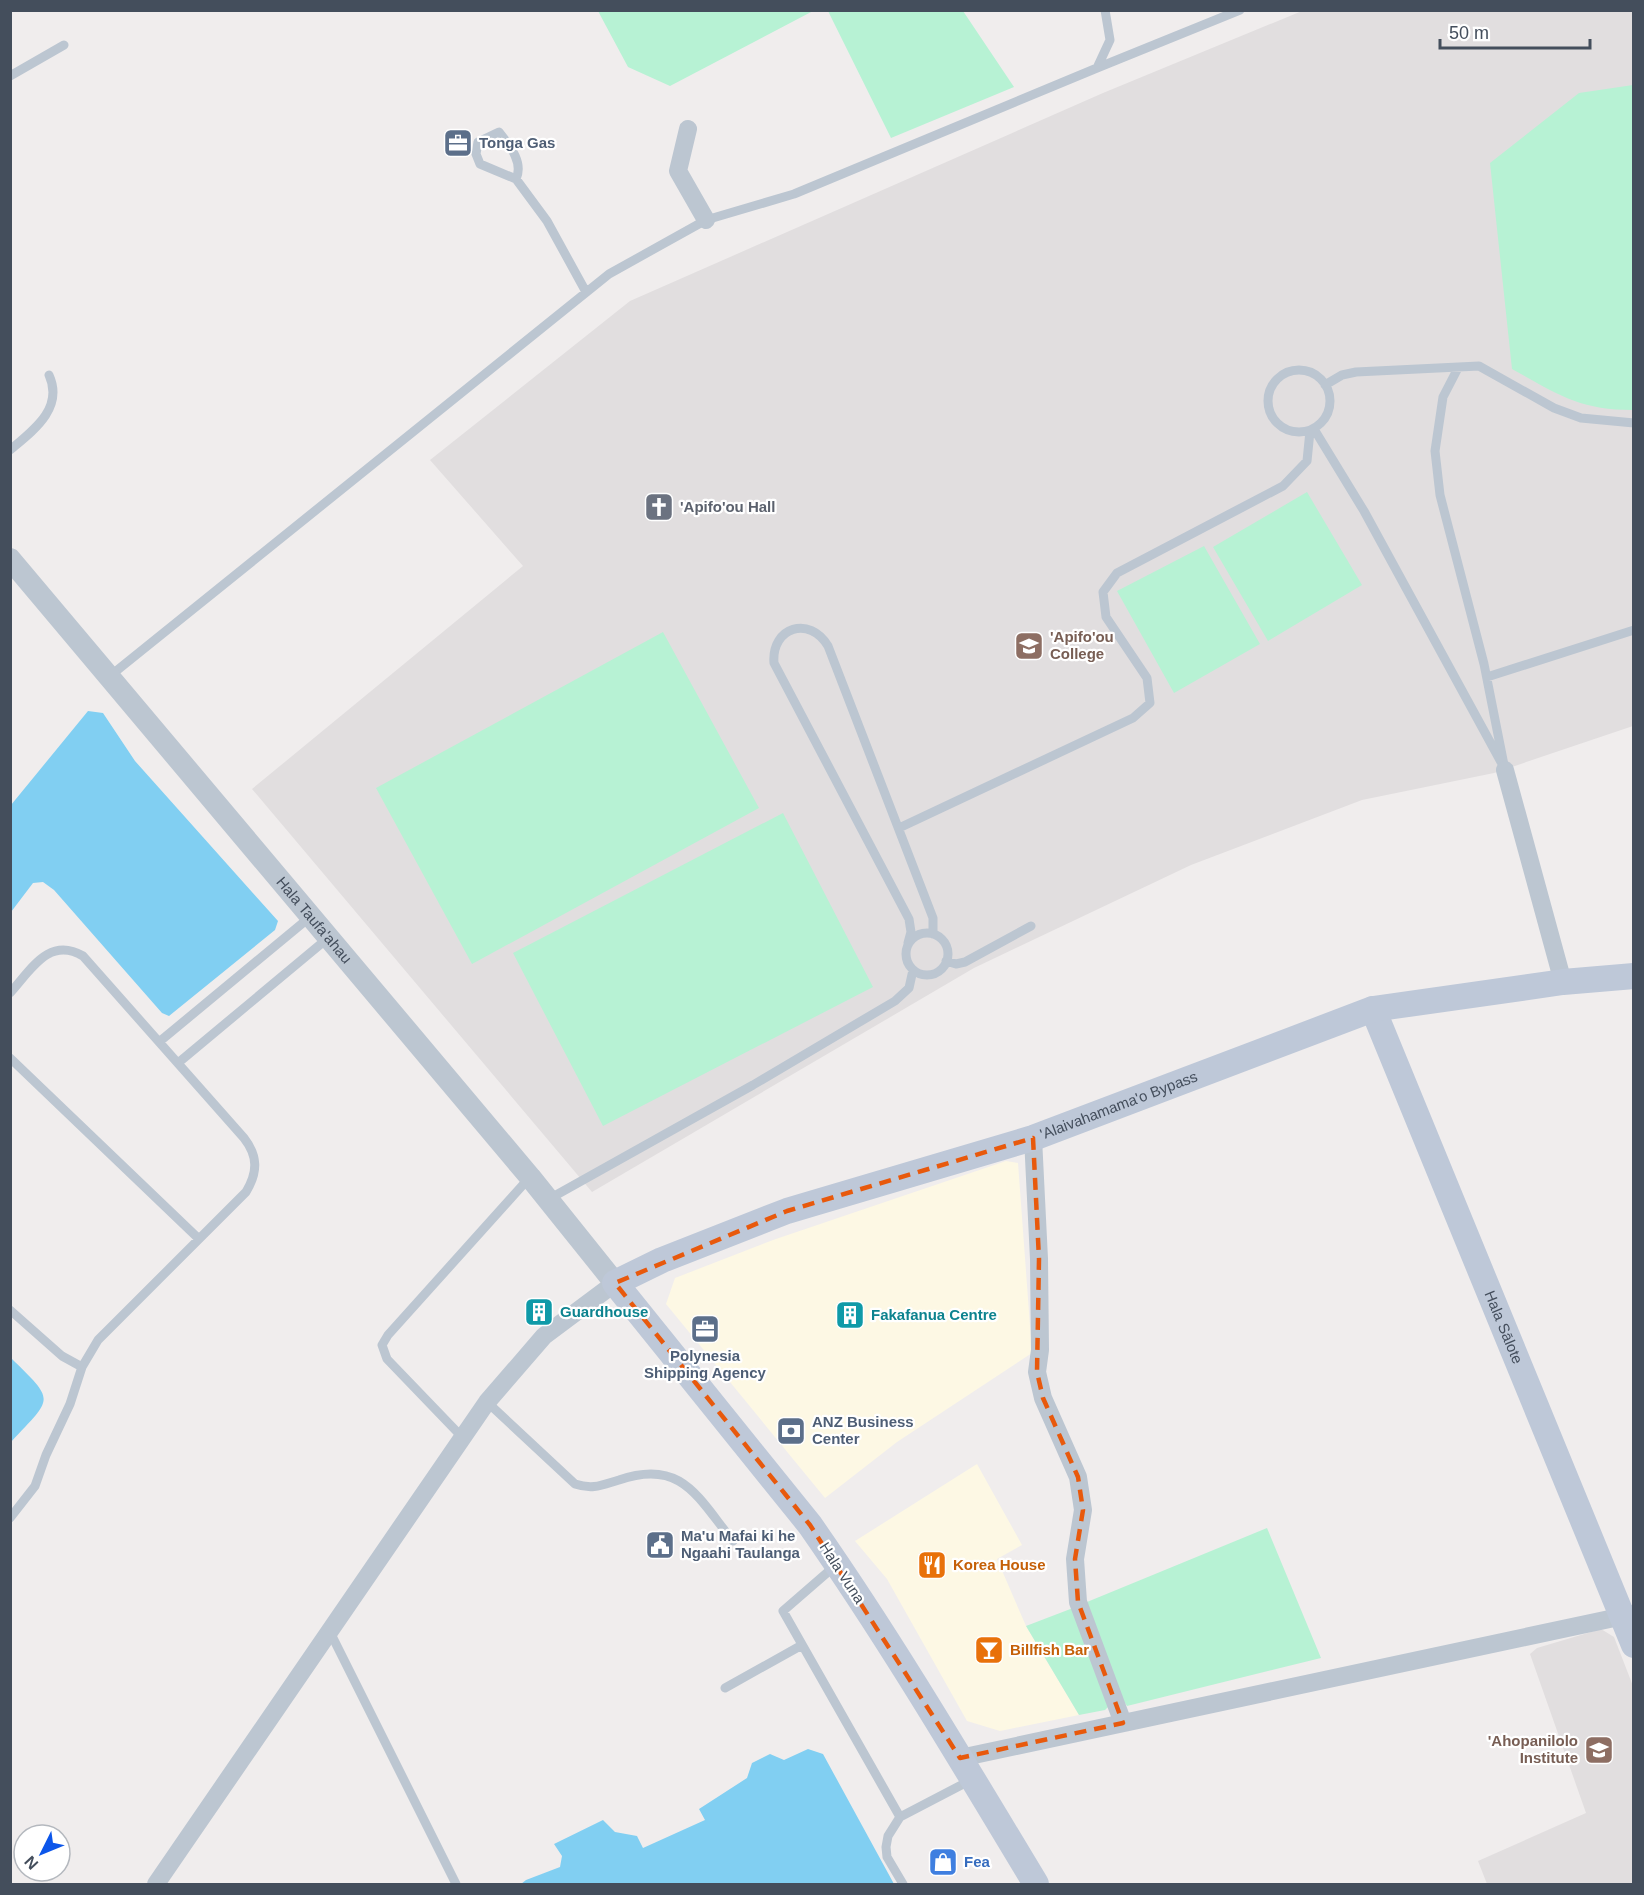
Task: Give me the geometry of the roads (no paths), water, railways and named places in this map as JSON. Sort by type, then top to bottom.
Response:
[{"type":"main road","name":"'Alaivahamama'o Bypass","points":[[615,1283],[662,1260],[787,1211],[1033,1138],[1373,1010],[1563,982],[1634,976]]},
{"type":"main road","name":"Hala Sālote","points":[[1373,1010],[1628,1615],[1634,1645]]},
{"type":"main road","name":"Hala Vuna","points":[[615,1283],[810,1525],[967,1768],[1036,1884]]},
{"type":"street","points":[[688,129],[678,171],[706,220]]},
{"type":"street","name":"Hala Taufa'ahau","points":[[10,559],[549,1199],[615,1283]]},
{"type":"street","points":[[1505,770],[1563,982]]},
{"type":"street","points":[[1033,1138],[1039,1259],[1040,1350],[1037,1372],[1042,1398],[1078,1477],[1083,1510],[1075,1559],[1078,1602],[1123,1723]]},
{"type":"street","points":[[156,1884],[487,1402],[544,1336],[615,1283]]},
{"type":"street","points":[[967,1768],[1123,1723],[1628,1615]]},
{"type":"lane","points":[[1097,68],[1110,40],[1105,10]]},
{"type":"lane","points":[[110,676],[609,274],[706,220],[795,194],[1240,10]]},
{"type":"lane","points":[[10,76],[64,45]]},
{"type":"lane","points":[[516,179],[520,171],[518,162],[499,132],[478,142],[476,154],[480,164],[516,179],[547,221],[586,292]]},
{"type":"lane","points":[[1325,385],[1342,375],[1356,372],[1479,366],[1554,408],[1581,418],[1634,423]]},
{"type":"lane","points":[[1458,368],[1443,397],[1435,451],[1440,495],[1487,677],[1505,770]]},
{"type":"lane","points":[[1294,370],[1314,374],[1325,385],[1330,398],[1330,408],[1326,418],[1312,430],[1300,433],[1281,426],[1269,410],[1270,389],[1276,380],[1294,370]]},
{"type":"lane","points":[[10,450],[33,432],[52,405],[55,388],[49,375]]},
{"type":"lane","points":[[1312,430],[1364,511],[1505,770]]},
{"type":"lane","points":[[899,828],[1133,718],[1150,703],[1147,678],[1106,617],[1103,592],[1117,573],[1283,486],[1307,461],[1312,430]]},
{"type":"lane","points":[[908,943],[919,934],[933,934],[945,943],[946,961],[933,974],[919,973],[913,970],[906,957],[908,943],[912,932],[909,919],[774,663],[776,645],[789,631],[807,628],[823,638],[828,646],[933,918],[933,934]]},
{"type":"lane","points":[[1487,677],[1634,630]]},
{"type":"lane","points":[[159,1042],[312,916]]},
{"type":"lane","points":[[946,961],[956,964],[965,962],[1031,926]]},
{"type":"lane","points":[[178,1063],[329,936]]},
{"type":"lane","points":[[10,993],[49,951],[67,949],[83,956],[244,1138],[255,1158],[256,1170],[246,1192],[98,1340],[82,1367],[70,1404],[46,1455],[35,1486],[10,1518]]},
{"type":"lane","points":[[549,1199],[753,1085],[895,1001],[909,988],[913,970]]},
{"type":"lane","points":[[10,1058],[199,1239]]},
{"type":"lane","points":[[462,1437],[387,1359],[382,1345],[388,1335],[530,1177]]},
{"type":"lane","points":[[10,1310],[62,1356],[82,1367]]},
{"type":"lane","points":[[487,1402],[575,1484],[590,1489],[634,1474],[663,1473],[679,1479],[733,1541]]},
{"type":"lane","points":[[837,1564],[786,1605],[783,1611],[900,1817]]},
{"type":"lane","points":[[329,1630],[456,1884]]},
{"type":"lane","points":[[725,1688],[802,1645]]},
{"type":"lane","points":[[903,1884],[887,1857],[888,1836],[900,1817],[967,1768]]},
{"type":"water","points":[[88,711],[103,713],[135,761],[278,921],[275,930],[169,1016],[162,1013],[54,890],[43,882],[33,883],[11,912],[11,805]]},
{"type":"water","points":[[11,1358],[36,1383],[44,1400],[35,1416],[11,1442]]},
{"type":"water","points":[[808,1749],[823,1754],[894,1884],[521,1884],[560,1867],[562,1856],[554,1844],[603,1820],[615,1832],[637,1836],[643,1848],[705,1820],[699,1809],[747,1778],[752,1763],[770,1754],[784,1760]]},
{"type":"place","name":"Tonga Gas","points":[[458,143]]},
{"type":"place","name":"'Apifo'ou Hall","points":[[659,507]]},
{"type":"place","name":"'Apifo'ou College","points":[[1029,646]]},
{"type":"place","name":"Guardhouse","points":[[539,1312]]},
{"type":"place","name":"Fakafanua Centre","points":[[850,1315]]},
{"type":"place","name":"Polynesia Shipping Agency","points":[[705,1329]]},
{"type":"place","name":"ANZ Business Center","points":[[791,1431]]},
{"type":"place","name":"Ma'u Mafai ki he Ngaahi Taulanga","points":[[660,1545]]},
{"type":"place","name":"Korea House","points":[[932,1565]]},
{"type":"place","name":"Billfish Bar","points":[[989,1650]]},
{"type":"place","name":"'Ahopanilolo Institute","points":[[1599,1750]]},
{"type":"place","name":"Fea","points":[[943,1862]]}]
